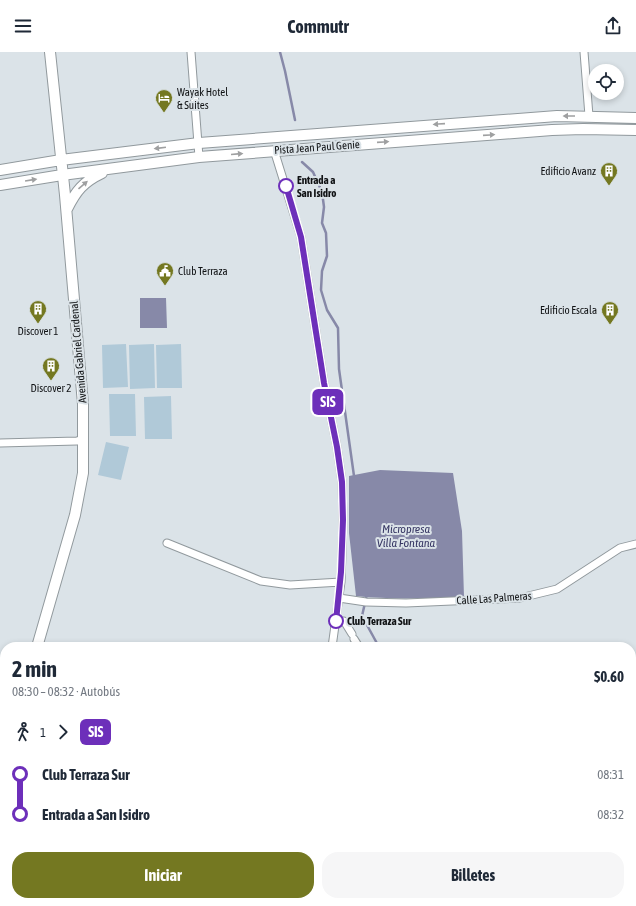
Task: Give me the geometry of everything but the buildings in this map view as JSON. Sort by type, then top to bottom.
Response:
[{"type":"main road","name":"Avenida Gabriel Cardenal","points":[[38,642],[75,515],[83,473],[84,439],[83,404],[50,52]]},
{"type":"main road","name":"Pista Jean Paul Genie","points":[[0,170],[61,160],[199,143],[245,139],[556,116],[636,118]]},
{"type":"main road","points":[[584,129],[603,125],[636,126]]},
{"type":"main road","name":"Pista Jean Paul Genie","points":[[0,185],[62,175],[199,157],[274,150],[584,129],[636,130]]},
{"type":"main road","points":[[245,139],[267,144],[274,150],[276,145],[282,142],[323,138],[349,131]]},
{"type":"main road","points":[[66,211],[78,189],[92,178],[109,169]]},
{"type":"street","points":[[192,52],[199,157]]},
{"type":"street","points":[[584,52],[589,116]]},
{"type":"street","points":[[274,150],[301,237],[324,383],[337,447],[342,482],[343,513],[341,582],[333,642]]},
{"type":"street","points":[[0,443],[77,441],[84,439]]},
{"type":"street","points":[[167,543],[261,581],[290,585],[341,582]]},
{"type":"street","name":"Calle Las Palmeras","points":[[339,598],[366,602],[406,603],[520,598],[532,596],[557,589],[620,548],[636,544]]},
{"type":"street","points":[[336,621],[344,621],[356,642]]},
{"type":"shaded area","points":[[126,344],[128,387],[103,388],[102,345]]},
{"type":"shaded area","points":[[154,344],[155,388],[130,389],[129,345]]},
{"type":"shaded area","points":[[181,344],[182,388],[157,388],[156,345]]},
{"type":"shaded area","points":[[109,394],[135,394],[136,436],[110,436]]},
{"type":"shaded area","points":[[171,396],[172,439],[145,439],[144,397]]},
{"type":"shaded area","points":[[106,442],[129,447],[121,480],[98,475]]},
{"type":"water","points":[[140,298],[166,298],[167,328],[140,328]]},
{"type":"water","name":"Micropresa Villa Fontana","points":[[380,470],[453,473],[462,531],[464,597],[396,598],[356,596],[349,533],[349,476]]},
{"type":"waterway","points":[[280,52],[295,120]]},
{"type":"waterway","points":[[302,162],[313,172],[322,192],[324,207],[322,223],[326,233],[327,256],[322,271],[321,290],[327,310],[338,328],[339,369],[354,476]]},
{"type":"waterway","points":[[367,594],[362,616],[376,642]]},
{"type":"bus line","name":"SIS","points":[[286,186],[301,237],[324,383],[337,447],[342,482],[343,520],[341,572],[336,621]]},
{"type":"place","name":"Wayak Hotel & Suites","points":[[164,113]]},
{"type":"place","name":"Entrada a San Isidro","points":[[286,186]]},
{"type":"place","name":"Edificio Avanz","points":[[609,186]]},
{"type":"place","name":"Club Terraza","points":[[165,286]]},
{"type":"place","name":"Discover 1","points":[[38,324]]},
{"type":"place","name":"Edificio Escala","points":[[610,325]]},
{"type":"place","name":"Discover 2","points":[[51,381]]},
{"type":"place","name":"Club Terraza Sur","points":[[336,621]]}]
